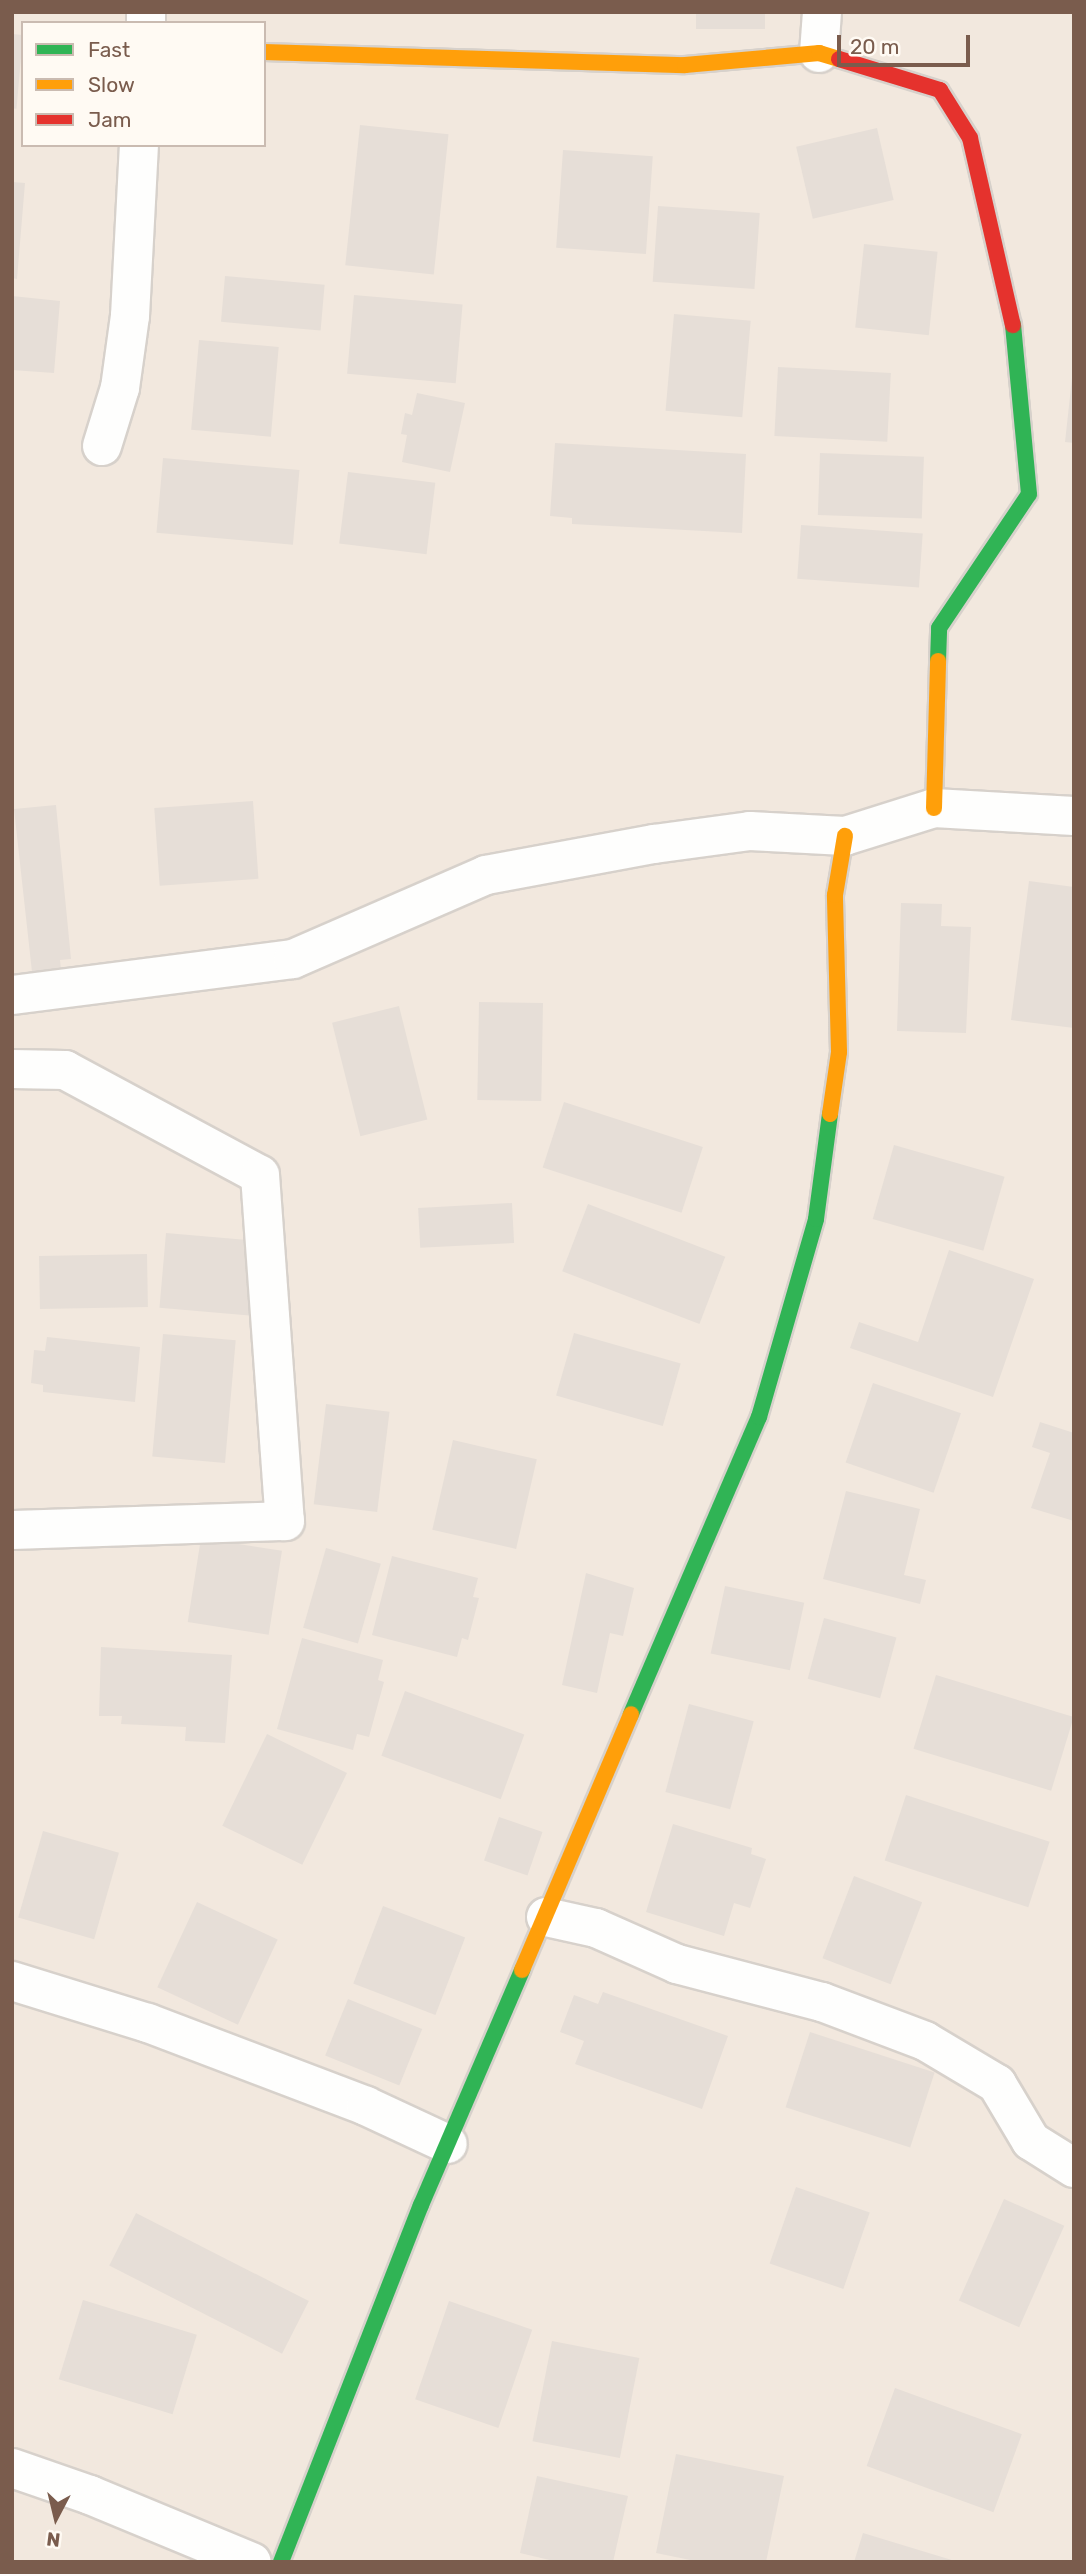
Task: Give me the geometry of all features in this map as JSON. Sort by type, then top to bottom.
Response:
[{"type":"street","points":[[818,53],[822,12]]},
{"type":"street","points":[[266,52],[685,65],[818,53],[940,90],[970,138],[1013,322],[1029,494],[939,628],[934,808]]},
{"type":"street","points":[[102,446],[120,388],[130,316],[139,147]]},
{"type":"street","points":[[12,995],[293,959],[486,875],[750,831],[845,836],[934,808],[1074,816]]},
{"type":"street","points":[[281,2562],[448,2144],[546,1917],[597,1787],[759,1417],[816,1219],[839,1052],[835,895],[845,836]]},
{"type":"street","points":[[12,1069],[65,1070],[260,1175],[285,1521],[12,1530]]},
{"type":"street","points":[[546,1917],[596,1928],[677,1964],[822,2001],[925,2041],[997,2084],[1031,2141],[1074,2168]]},
{"type":"street","points":[[12,1981],[148,2023],[366,2106],[448,2144]]},
{"type":"street","points":[[12,2468],[90,2495],[207,2553],[252,2562]]},
{"type":"shaded area","points":[[12,12],[1074,12],[1074,2562],[12,2562]]},
{"type":"building","points":[[696,12],[765,12],[765,29],[696,29]]},
{"type":"building","points":[[12,34],[21,35],[17,109],[12,108]]},
{"type":"building","points":[[360,125],[449,134],[434,275],[345,265]]},
{"type":"building","points":[[877,128],[894,200],[813,219],[796,147]]},
{"type":"building","points":[[563,150],[653,156],[646,254],[556,248]]},
{"type":"building","points":[[12,182],[25,183],[17,279],[12,278]]},
{"type":"building","points":[[658,206],[760,213],[754,289],[653,282]]},
{"type":"building","points":[[864,244],[938,252],[929,335],[855,328]]},
{"type":"building","points":[[225,276],[325,285],[321,331],[221,322]]},
{"type":"building","points":[[354,295],[463,304],[456,383],[347,374]]},
{"type":"building","points":[[12,296],[60,301],[54,373],[12,370]]},
{"type":"building","points":[[674,314],[751,321],[742,417],[666,411]]},
{"type":"building","points":[[199,340],[279,347],[271,437],[191,430]]},
{"type":"building","points":[[778,367],[891,373],[887,442],[774,436]]},
{"type":"building","points":[[1074,378],[1074,443],[1065,442]]},
{"type":"building","points":[[417,393],[465,403],[450,472],[402,462],[407,435],[401,434],[405,413],[412,415]]},
{"type":"building","points":[[555,443],[746,454],[742,533],[572,524],[572,518],[550,516]]},
{"type":"building","points":[[820,453],[924,457],[922,519],[818,515]]},
{"type":"building","points":[[163,458],[299,470],[293,545],[156,533]]},
{"type":"building","points":[[348,472],[435,483],[427,554],[339,543]]},
{"type":"building","points":[[801,525],[923,534],[919,587],[797,579]]},
{"type":"building","points":[[253,801],[258,879],[160,886],[154,808]]},
{"type":"building","points":[[56,805],[71,959],[60,960],[61,970],[32,972],[14,809]]},
{"type":"building","points":[[1029,881],[1074,887],[1074,1028],[1011,1020]]},
{"type":"building","points":[[901,903],[942,904],[941,926],[971,927],[966,1033],[897,1031]]},
{"type":"building","points":[[479,1002],[543,1003],[541,1101],[477,1100]]},
{"type":"building","points":[[399,1006],[427,1120],[360,1136],[332,1023]]},
{"type":"building","points":[[564,1102],[703,1147],[682,1213],[543,1168]]},
{"type":"building","points":[[894,1145],[1005,1177],[983,1251],[873,1219]]},
{"type":"building","points":[[512,1203],[514,1243],[420,1248],[418,1208]]},
{"type":"building","points":[[588,1204],[725,1257],[699,1324],[562,1271]]},
{"type":"building","points":[[166,1233],[259,1241],[252,1316],[159,1308]]},
{"type":"building","points":[[949,1250],[1034,1279],[993,1397],[850,1348],[859,1322],[918,1342]]},
{"type":"building","points":[[147,1254],[148,1307],[40,1309],[39,1256]]},
{"type":"building","points":[[574,1333],[681,1364],[663,1426],[556,1395]]},
{"type":"building","points":[[163,1334],[236,1340],[225,1463],[152,1457]]},
{"type":"building","points":[[47,1337],[140,1347],[135,1402],[43,1392],[43,1385],[31,1383],[34,1350],[45,1351]]},
{"type":"building","points":[[873,1383],[961,1413],[934,1493],[846,1462]]},
{"type":"building","points":[[326,1404],[390,1412],[377,1512],[314,1504]]},
{"type":"building","points":[[1040,1422],[1074,1433],[1074,1521],[1031,1508],[1050,1453],[1032,1447]]},
{"type":"building","points":[[453,1440],[537,1459],[516,1549],[432,1530]]},
{"type":"building","points":[[846,1491],[920,1509],[904,1575],[926,1580],[920,1604],[823,1579]]},
{"type":"building","points":[[201,1538],[282,1551],[269,1635],[188,1622]]},
{"type":"building","points":[[326,1548],[381,1564],[358,1643],[303,1628]]},
{"type":"building","points":[[392,1556],[478,1578],[473,1597],[479,1598],[468,1640],[462,1638],[457,1657],[372,1635]]},
{"type":"building","points":[[586,1573],[634,1588],[623,1636],[610,1633],[597,1693],[562,1685]]},
{"type":"building","points":[[725,1586],[804,1603],[790,1670],[711,1653]]},
{"type":"building","points":[[824,1618],[896,1637],[880,1698],[808,1679]]},
{"type":"building","points":[[302,1638],[383,1660],[378,1680],[384,1682],[369,1737],[357,1734],[353,1750],[277,1729]]},
{"type":"building","points":[[101,1647],[232,1655],[225,1743],[185,1741],[186,1727],[121,1724],[122,1716],[99,1716]]},
{"type":"building","points":[[936,1675],[1074,1717],[1051,1791],[913,1749]]},
{"type":"building","points":[[405,1691],[524,1734],[501,1799],[381,1756]]},
{"type":"building","points":[[689,1704],[754,1721],[730,1809],[665,1792]]},
{"type":"building","points":[[267,1734],[347,1773],[302,1865],[222,1826]]},
{"type":"building","points":[[906,1795],[1050,1842],[1028,1907],[885,1861]]},
{"type":"building","points":[[499,1817],[542,1832],[528,1875],[484,1860]]},
{"type":"building","points":[[673,1824],[752,1848],[751,1854],[766,1859],[750,1908],[734,1903],[724,1936],[646,1912]]},
{"type":"building","points":[[43,1831],[119,1853],[94,1939],[18,1918]]},
{"type":"building","points":[[854,1876],[922,1902],[891,1984],[822,1958]]},
{"type":"building","points":[[197,1902],[278,1940],[238,2025],[157,1987]]},
{"type":"building","points":[[383,1906],[465,1938],[435,2015],[353,1983]]},
{"type":"building","points":[[603,1992],[728,2036],[702,2109],[575,2064],[584,2041],[560,2032],[574,1995],[598,2004]]},
{"type":"building","points":[[348,1999],[422,2029],[399,2086],[325,2056]]},
{"type":"building","points":[[810,2032],[935,2072],[910,2148],[786,2107]]},
{"type":"building","points":[[796,2187],[870,2212],[843,2289],[770,2264]]},
{"type":"building","points":[[1004,2199],[1064,2226],[1019,2327],[959,2300]]},
{"type":"building","points":[[136,2213],[309,2301],[282,2354],[109,2266]]},
{"type":"building","points":[[83,2300],[197,2335],[173,2414],[59,2379]]},
{"type":"building","points":[[449,2301],[532,2330],[498,2428],[415,2399]]},
{"type":"building","points":[[552,2341],[639,2358],[620,2458],[533,2441]]},
{"type":"building","points":[[895,2388],[1022,2434],[993,2512],[867,2466]]},
{"type":"building","points":[[676,2454],[784,2476],[766,2562],[700,2562],[656,2553]]},
{"type":"building","points":[[537,2476],[628,2496],[613,2562],[558,2562],[520,2553]]},
{"type":"building","points":[[863,2533],[955,2561],[955,2562],[854,2562]]},
{"type":"traffic: fast","points":[[938,661],[939,628],[1029,494],[1013,325]]},
{"type":"traffic: fast","points":[[631,1714],[759,1417],[816,1219],[830,1114]]},
{"type":"traffic: fast","points":[[281,2562],[421,2205],[522,1970]]},
{"type":"traffic: slow","points":[[266,52],[685,65],[819,53],[839,59]]},
{"type":"traffic: slow","points":[[934,808],[938,661]]},
{"type":"traffic: slow","points":[[830,1114],[839,1052],[835,895],[845,836]]},
{"type":"traffic: slow","points":[[522,1970],[631,1714]]},
{"type":"traffic: jam","points":[[839,59],[940,90],[970,138],[1013,325]]}]
